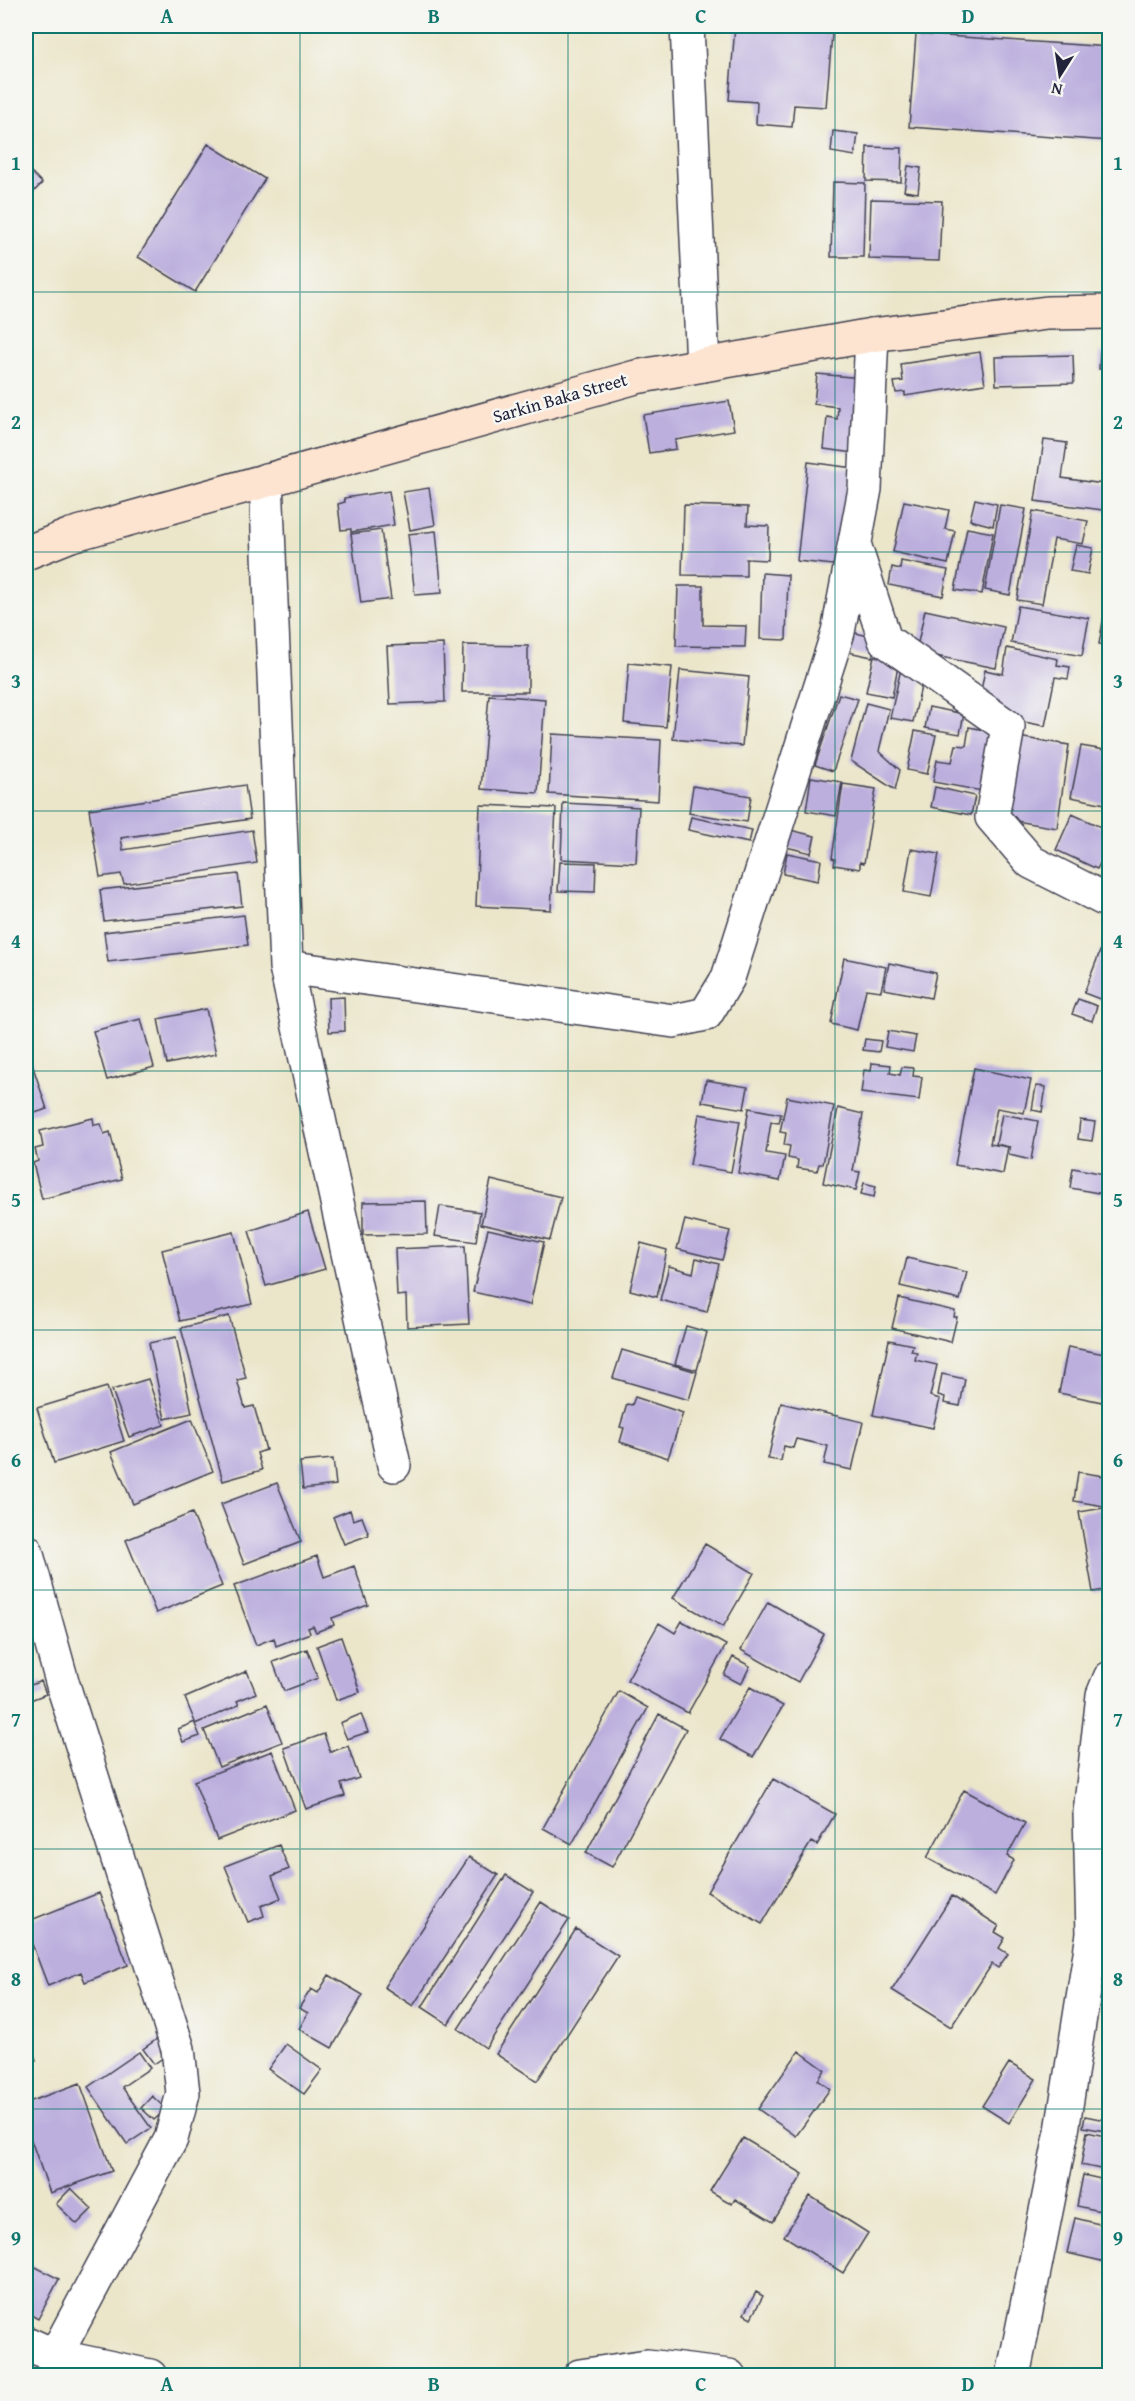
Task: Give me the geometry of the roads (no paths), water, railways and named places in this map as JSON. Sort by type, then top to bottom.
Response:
[{"type":"street","points":[[687,26],[703,365]]},
{"type":"street","name":"Sarkin Baka Street","points":[[26,553],[71,535],[636,377],[872,335],[1047,313],[1110,312]]},
{"type":"street","points":[[286,967],[674,1021],[706,1014],[728,978],[838,632],[865,489],[872,335]]},
{"type":"street","points":[[266,480],[286,967],[394,1465]]},
{"type":"street","points":[[855,546],[885,640],[1008,727],[992,817],[1031,862],[1110,902]]},
{"type":"street","points":[[26,1551],[63,1685],[178,2049],[183,2093],[171,2139],[55,2356]]},
{"type":"street","points":[[1013,2376],[1062,2131],[1093,1934],[1090,1813],[1103,1695],[1110,1678]]},
{"type":"street","points":[[26,2343],[55,2356],[150,2376]]},
{"type":"street","points":[[579,2376],[647,2366],[729,2376]]}]
